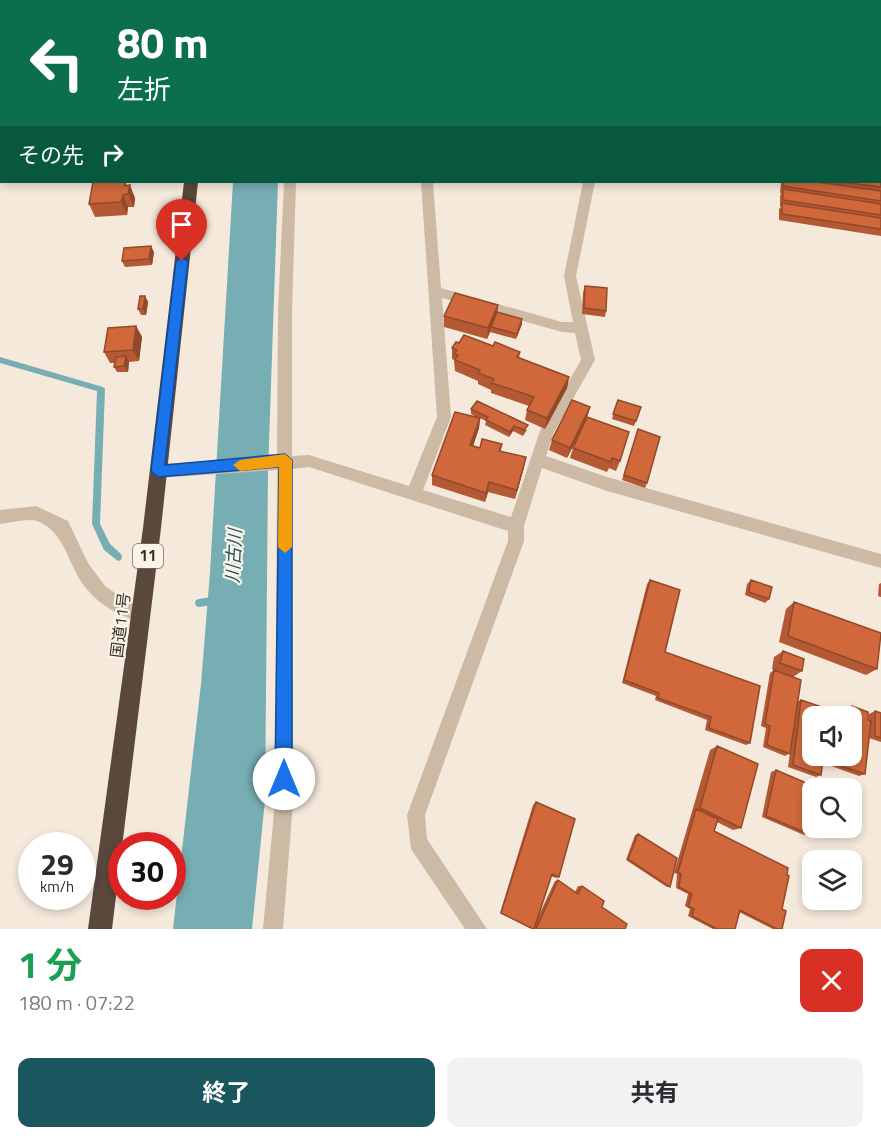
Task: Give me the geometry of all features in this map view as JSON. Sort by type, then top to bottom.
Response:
[{"type":"highway","name":"国道11号","points":[[100,929],[158,471],[191,183]]},
{"type":"street","points":[[273,929],[284,802],[281,461],[290,183]]},
{"type":"street","points":[[414,492],[444,417],[427,183]]},
{"type":"street","points":[[477,929],[418,842],[417,815],[516,541],[516,526],[547,431],[588,360],[570,276],[589,183]]},
{"type":"street","points":[[435,291],[562,327],[581,328]]},
{"type":"street","points":[[538,460],[607,484],[881,561]]},
{"type":"street","points":[[158,471],[281,461],[309,461],[414,492],[516,526]]},
{"type":"street","points":[[0,517],[36,513],[62,526],[77,563],[96,589],[121,609],[140,614]]},
{"type":"water","name":"川古川","points":[[233,183],[278,183],[268,472],[265,800],[252,929],[173,929],[175,910],[186,910],[186,832],[184,832],[201,684],[210,572]]},
{"type":"building","points":[[93,183],[130,185],[128,194],[123,195],[121,202],[89,204]]},
{"type":"building","points":[[783,183],[825,183],[881,191],[881,201],[783,186]]},
{"type":"building","points":[[849,183],[881,183],[881,187]]},
{"type":"building","points":[[783,189],[881,204],[881,215],[783,200]]},
{"type":"building","points":[[782,203],[881,218],[881,229],[782,214]]},
{"type":"building","points":[[151,246],[149,259],[122,261],[124,248]]},
{"type":"building","points":[[585,286],[607,288],[606,311],[584,308]]},
{"type":"building","points":[[455,293],[498,305],[488,328],[444,316]]},
{"type":"building","points":[[140,296],[145,296],[143,309],[138,309]]},
{"type":"building","points":[[497,312],[522,319],[517,334],[491,327]]},
{"type":"building","points":[[136,326],[133,350],[104,352],[108,328]]},
{"type":"building","points":[[464,335],[493,346],[495,342],[520,352],[517,357],[569,377],[547,418],[527,410],[534,397],[492,383],[494,379],[478,373],[480,370],[455,360],[458,355],[454,354],[457,350],[452,348]]},
{"type":"building","points":[[126,356],[124,366],[114,367],[116,357]]},
{"type":"building","points":[[572,400],[590,407],[570,448],[552,440]]},
{"type":"building","points":[[618,400],[641,407],[636,421],[613,414]]},
{"type":"building","points":[[477,401],[528,425],[524,430],[514,426],[510,432],[486,420],[488,417],[471,409]]},
{"type":"building","points":[[455,412],[480,418],[470,445],[480,448],[482,439],[502,444],[499,451],[526,457],[517,490],[489,482],[486,493],[432,475]]},
{"type":"building","points":[[587,417],[629,432],[620,461],[612,458],[611,462],[573,448]]},
{"type":"building","points":[[638,429],[660,437],[647,483],[624,475]]},
{"type":"building","points":[[650,580],[680,590],[665,652],[760,686],[750,743],[709,728],[711,717],[658,698],[659,693],[624,680]]},
{"type":"building","points":[[751,580],[772,587],[769,599],[749,592]]},
{"type":"building","points":[[794,602],[881,633],[877,669],[788,636]]},
{"type":"building","points":[[783,651],[804,659],[802,671],[780,663]]},
{"type":"building","points":[[774,670],[801,680],[790,754],[767,745],[770,726],[765,724]]},
{"type":"building","points":[[801,700],[819,706],[802,706],[802,766],[822,766],[821,775],[793,765]]},
{"type":"building","points":[[862,710],[868,712],[868,720],[871,721],[865,774],[841,766],[862,766]]},
{"type":"building","points":[[875,711],[881,713],[881,738],[875,736]]},
{"type":"building","points":[[717,746],[758,764],[741,828],[700,808]]},
{"type":"building","points":[[776,770],[802,781],[802,831],[766,816]]},
{"type":"building","points":[[536,802],[575,819],[559,877],[552,874],[533,929],[501,913]]},
{"type":"building","points":[[696,809],[718,819],[714,831],[788,868],[787,875],[789,876],[782,909],[786,911],[782,929],[777,929],[740,910],[735,929],[717,929],[692,916],[694,909],[688,906],[692,894],[679,887],[681,874],[678,872]]},
{"type":"building","points":[[638,834],[677,858],[670,887],[628,859]]},
{"type":"building","points":[[558,880],[578,894],[582,886],[604,901],[602,907],[627,924],[625,929],[536,929]]},
{"type":"waterway","points":[[0,360],[101,389],[96,524],[107,547],[118,557]]},
{"type":"waterway","points":[[199,603],[218,600]]},
{"type":"slow traffic","points":[[240,465],[285,460],[285,547]]},
{"type":"route","points":[[182,261],[158,471],[180,471],[285,460],[284,779]]}]
